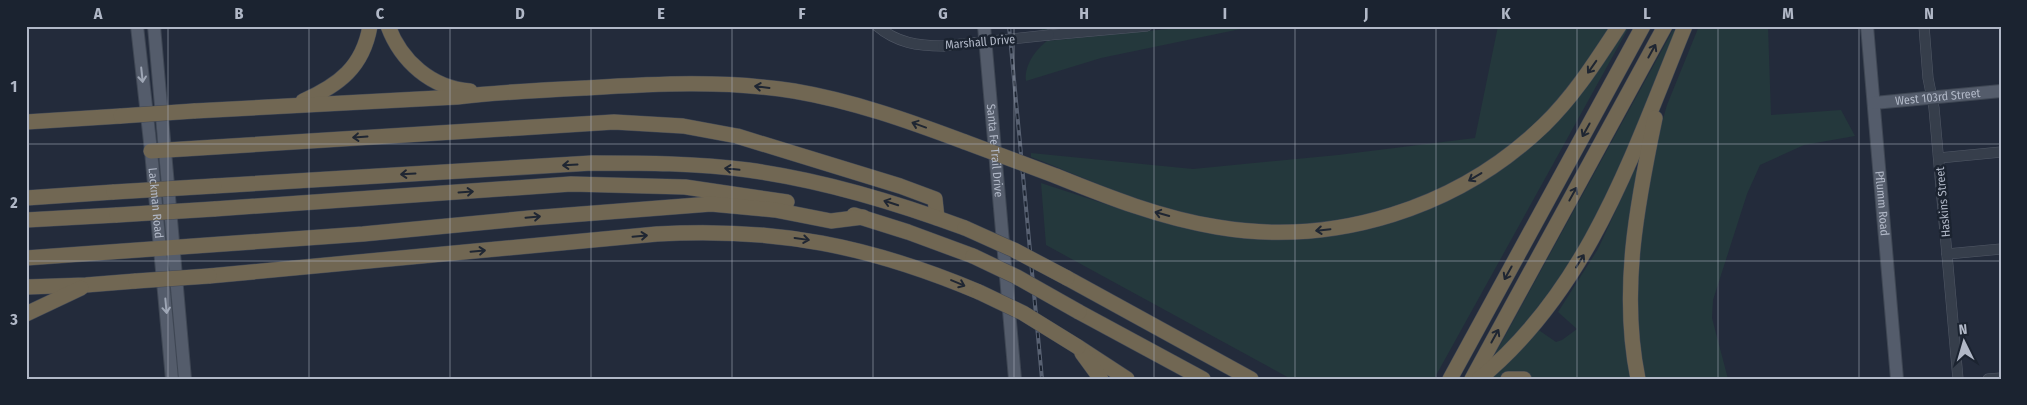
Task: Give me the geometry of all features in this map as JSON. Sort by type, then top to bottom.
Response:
[{"type":"highway","points":[[293,105],[326,91],[340,81],[360,56],[370,26]]},
{"type":"highway","points":[[388,26],[400,51],[414,67],[430,79],[465,91],[490,93]]},
{"type":"highway","points":[[26,122],[656,84],[740,85],[794,92],[844,102],[896,116],[1152,211],[1192,222],[1261,232],[1305,232],[1347,227],[1374,221],[1443,195],[1478,176],[1515,150],[1544,125],[1574,92],[1619,26]]},
{"type":"highway","points":[[1450,379],[1643,26]]},
{"type":"highway","points":[[1472,379],[1665,26]]},
{"type":"highway","points":[[1479,379],[1516,346],[1553,302],[1592,240],[1606,214],[1685,26]]},
{"type":"highway","points":[[1638,379],[1630,322],[1632,259],[1636,212],[1661,84]]},
{"type":"highway","points":[[158,150],[614,122],[658,123],[737,136],[900,186],[935,199],[937,218]]},
{"type":"highway","points":[[26,198],[592,163],[680,165],[748,170],[861,193],[965,228],[1014,250],[1251,379]]},
{"type":"highway","points":[[26,220],[571,184],[686,187],[728,192],[863,217],[973,256],[1017,277],[1204,379]]},
{"type":"highway","points":[[26,187],[108,192]]},
{"type":"highway","points":[[26,258],[353,234],[607,211],[711,204],[775,210],[831,221],[863,217]]},
{"type":"highway","points":[[26,287],[86,285],[210,276],[657,234],[715,233],[775,236],[846,247],[911,265],[979,292],[1023,313],[1127,379]]},
{"type":"highway","points":[[26,314],[86,285]]},
{"type":"highway","points":[[1078,347],[1100,379]]},
{"type":"highway","points":[[1508,379],[1524,379]]},
{"type":"main road","name":"Lackman Road","points":[[137,26],[158,150]]},
{"type":"main road","points":[[143,26],[145,45],[149,50],[156,51]]},
{"type":"main road","name":"Lackman Road","points":[[154,26],[158,150],[167,248],[185,379]]},
{"type":"main road","name":"Santa Fe Trail Drive","points":[[984,26],[1015,379]]},
{"type":"main road","name":"Pflumm Road","points":[[1867,26],[1897,379]]},
{"type":"main road","name":"West 103rd Street","points":[[1874,103],[2001,91]]},
{"type":"main road","name":"Lackman Road","points":[[167,248],[172,379]]},
{"type":"street","name":"Marshall Drive","points":[[878,26],[903,42],[926,46],[943,46],[1147,26]]},
{"type":"street","name":"Haskins Street","points":[[1924,26],[1928,78],[1934,108],[1939,158],[1958,379]]},
{"type":"street","points":[[1939,158],[2001,152]]},
{"type":"street","points":[[1947,254],[2001,249]]},
{"type":"street","points":[[1988,379],[2001,378]]},
{"type":"green space","points":[[1039,26],[1086,26],[1042,30]]},
{"type":"green space","points":[[1198,26],[1255,26],[1101,58],[1026,81],[1031,59],[1047,41]]},
{"type":"green space","points":[[1498,26],[1612,26],[1579,75],[1551,110],[1509,148],[1473,172],[1435,192],[1395,207],[1353,218],[1311,224],[1268,225],[1225,222],[1200,218],[1151,204],[1031,157],[1031,153],[1193,169],[1338,155],[1475,138]]},
{"type":"green space","points":[[1625,26],[1629,27],[1434,379],[1291,379],[1046,245],[1041,183],[1148,218],[1209,232],[1248,238],[1316,237],[1373,228],[1405,217],[1491,174]]},
{"type":"green space","points":[[1699,26],[1768,26],[1771,115],[1841,110],[1855,136],[1804,145],[1760,165],[1747,194],[1713,300],[1712,318],[1728,379],[1645,379],[1636,321],[1638,252],[1657,140],[1667,105]]},
{"type":"green space","points":[[1673,30],[1677,31],[1602,211],[1589,236],[1530,324],[1556,342],[1577,329],[1558,312],[1598,249],[1635,169],[1639,171],[1632,379],[1539,379],[1514,375],[1490,379],[1489,365]]},
{"type":"railway","points":[[1009,26],[1042,379]]}]
